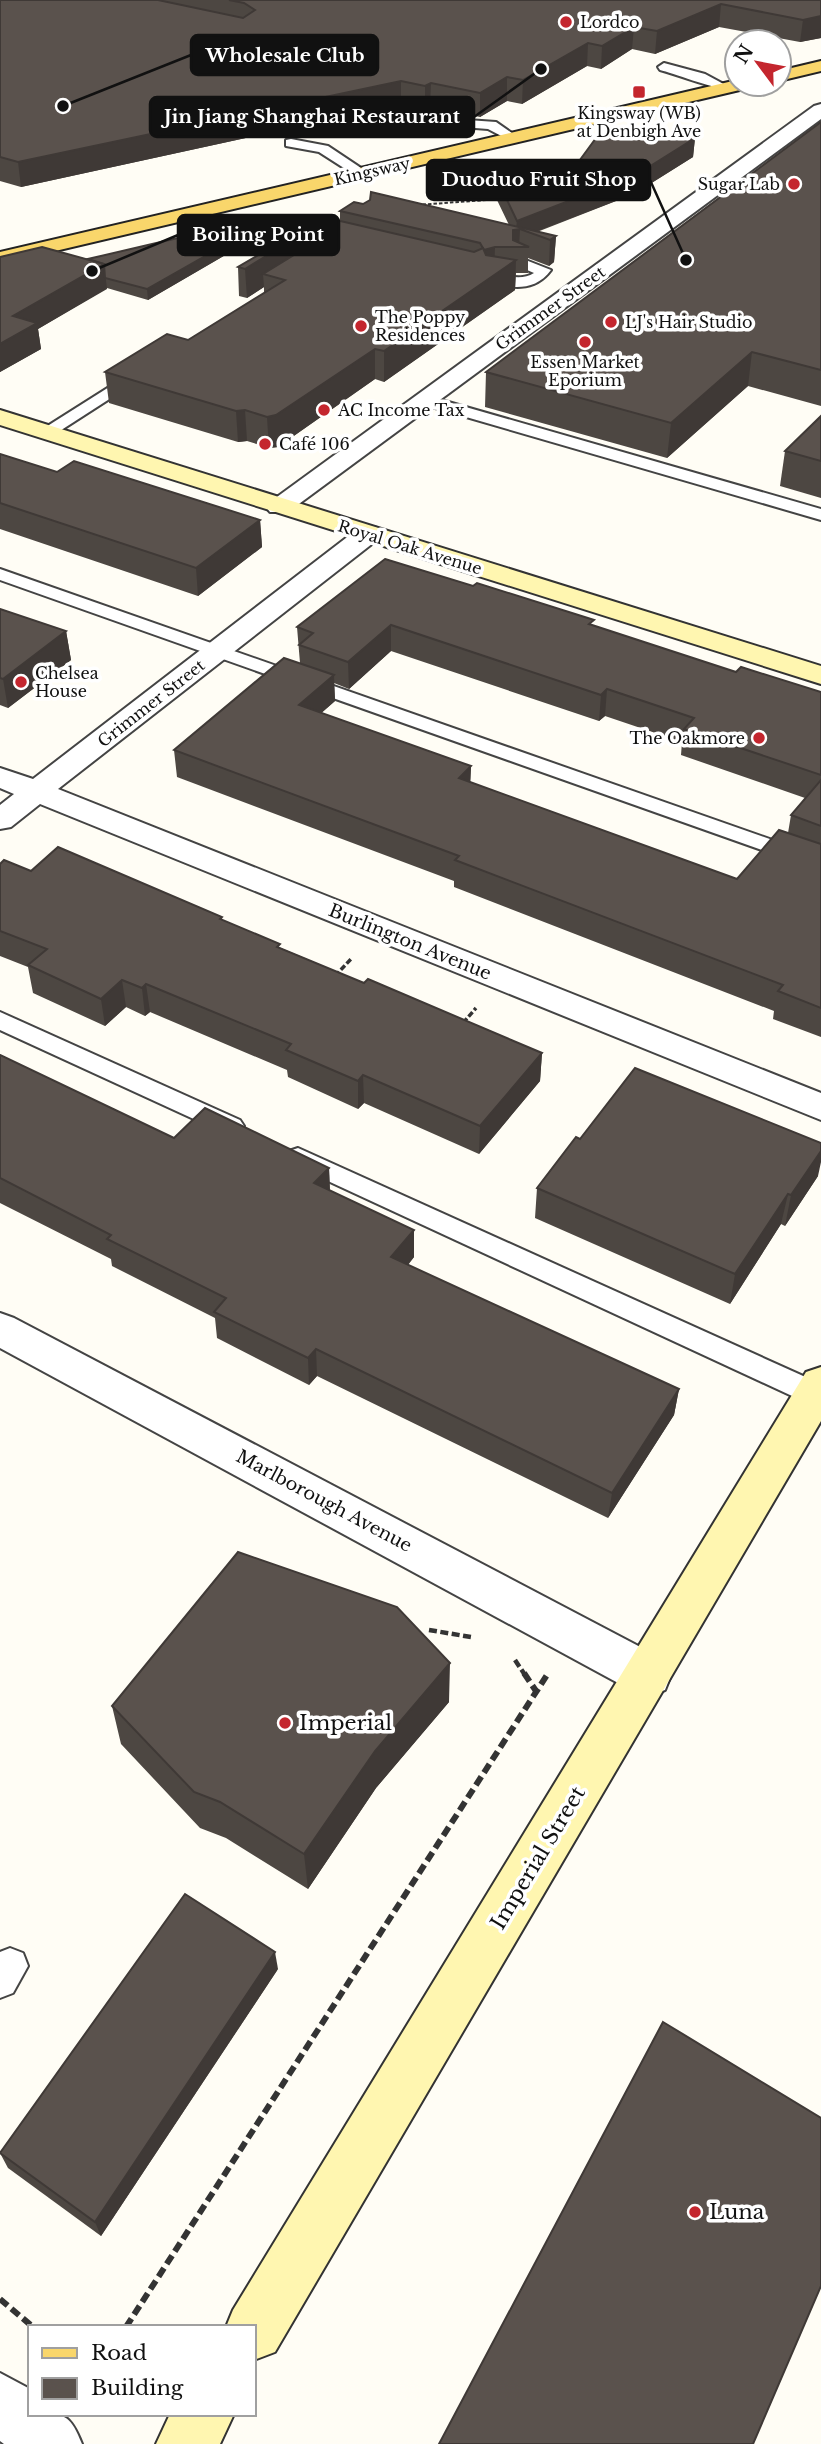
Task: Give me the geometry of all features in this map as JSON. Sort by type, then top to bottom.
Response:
[{"type":"main road","points":[[793,73],[821,66]]},
{"type":"main road","name":"Kingsway","points":[[0,258],[723,89]]},
{"type":"main road","name":"Royal Oak Avenue","points":[[0,417],[279,507],[821,675]]},
{"type":"main road","name":"Imperial Street","points":[[256,2328],[818,1389]]},
{"type":"main road","points":[[186,2444],[203,2416]]},
{"type":"street","name":"Grimmer Street","points":[[279,507],[821,110]]},
{"type":"street","name":"Grimmer Street","points":[[0,820],[368,534]]},
{"type":"street","name":"Burlington Avenue","points":[[0,777],[821,1107]]},
{"type":"street","name":"Marlborough Avenue","points":[[0,1329],[648,1675]]},
{"type":"street","points":[[0,2403],[52,2444]]},
{"type":"lane","points":[[664,67],[723,83]]},
{"type":"lane","points":[[453,123],[491,125],[513,138]]},
{"type":"lane","points":[[291,143],[323,149],[363,173]]},
{"type":"lane","points":[[491,279],[522,284],[538,278],[544,270],[518,261]]},
{"type":"lane","points":[[46,432],[152,365]]},
{"type":"lane","points":[[424,400],[821,515]]},
{"type":"lane","points":[[0,574],[821,864]]},
{"type":"lane","points":[[0,1020],[818,1389]]},
{"type":"path","points":[[407,205],[500,200]]},
{"type":"path","points":[[332,978],[352,959]]},
{"type":"path","points":[[460,1027],[475,1009]]},
{"type":"path","points":[[429,1630],[467,1635],[478,1640]]},
{"type":"path","points":[[127,2325],[536,1691],[510,1655]]},
{"type":"path","points":[[0,2300],[31,2325]]},
{"type":"building","points":[[0,0],[158,0],[243,18],[255,10],[244,3],[229,0],[821,0],[821,16],[803,20],[721,4],[657,31],[634,27],[602,46],[588,43],[523,80],[507,77],[480,93],[431,83],[425,86],[401,81],[18,162],[0,157]]},
{"type":"building","points":[[821,122],[821,370],[752,352],[671,423],[486,372]]},
{"type":"building","points":[[629,131],[695,138],[636,175],[517,221],[498,181],[574,168],[596,138],[609,133]]},
{"type":"building","points":[[371,192],[556,236],[550,240],[520,229],[513,230],[513,240],[529,247],[495,247],[484,250],[480,243],[340,211],[354,202],[363,204],[370,200]]},
{"type":"building","points":[[323,217],[474,252],[483,248],[486,255],[516,260],[384,351],[375,349],[276,415],[267,417],[245,410],[236,411],[105,372],[167,334],[188,340],[285,280],[263,274],[302,250],[301,239],[294,239],[245,269],[238,267]]},
{"type":"building","points":[[242,223],[246,233],[147,289],[105,278],[104,264],[88,259]]},
{"type":"building","points":[[42,247],[104,264],[13,316],[37,323],[0,344],[0,257]]},
{"type":"building","points":[[821,416],[821,461],[785,451]]},
{"type":"building","points":[[0,454],[57,472],[74,461],[260,520],[196,568],[0,503]]},
{"type":"building","points":[[385,559],[473,586],[477,583],[594,620],[589,624],[736,672],[741,667],[821,692],[821,775],[684,729],[694,718],[607,689],[601,695],[391,625],[348,662],[299,645],[313,633],[297,627]]},
{"type":"building","points":[[0,609],[66,631],[3,679],[0,678]]},
{"type":"building","points":[[284,658],[334,675],[299,705],[471,766],[459,778],[737,879],[779,830],[821,844],[821,1008],[778,991],[783,985],[455,860],[459,856],[174,750]]},
{"type":"building","points":[[821,780],[821,826],[791,815]]},
{"type":"building","points":[[58,847],[222,917],[220,919],[280,944],[277,947],[364,983],[368,979],[542,1053],[480,1126],[363,1075],[358,1081],[286,1050],[291,1044],[146,984],[142,988],[122,980],[101,999],[28,965],[47,949],[0,931],[0,864],[4,860],[31,871]]},
{"type":"building","points":[[0,1055],[174,1138],[205,1108],[329,1168],[314,1183],[414,1230],[391,1257],[679,1389],[612,1493],[316,1349],[308,1358],[214,1312],[226,1298],[107,1239],[111,1235],[0,1178]]},
{"type":"building","points":[[635,1068],[821,1143],[821,1151],[791,1195],[788,1194],[735,1274],[537,1188],[576,1137],[580,1139]]},
{"type":"building","name":"Imperial","points":[[238,1552],[397,1607],[450,1663],[375,1751],[304,1854],[220,1802],[194,1792],[112,1706]]},
{"type":"building","points":[[185,1894],[275,1952],[95,2222],[0,2153]]},
{"type":"building","name":"Luna","points":[[663,2022],[821,2118],[821,2286],[753,2444],[439,2444]]},
{"type":"place","name":"Lordco","points":[[566,22]]},
{"type":"place","name":"Jin Jiang Shanghai Restaurant","points":[[541,69]]},
{"type":"place","name":"Kingsway (WB) at Denbigh Ave","points":[[639,92]]},
{"type":"place","name":"Wholesale Club","points":[[63,106]]},
{"type":"place","name":"Sugar Lab","points":[[794,184]]},
{"type":"place","name":"Duoduo Fruit Shop","points":[[686,260]]},
{"type":"place","name":"Boiling Point","points":[[92,271]]},
{"type":"place","name":"LJ's Hair Studio","points":[[611,322]]},
{"type":"place","name":"The Poppy Residences","points":[[361,326]]},
{"type":"place","name":"Essen Market Eporium","points":[[585,342]]},
{"type":"place","name":"AC Income Tax","points":[[324,410]]},
{"type":"place","name":"Café 106","points":[[265,444]]},
{"type":"place","name":"Chelsea House","points":[[21,682]]},
{"type":"place","name":"The Oakmore","points":[[759,738]]},
{"type":"place","name":"Imperial","points":[[285,1723]]},
{"type":"place","name":"Luna","points":[[695,2212]]}]
